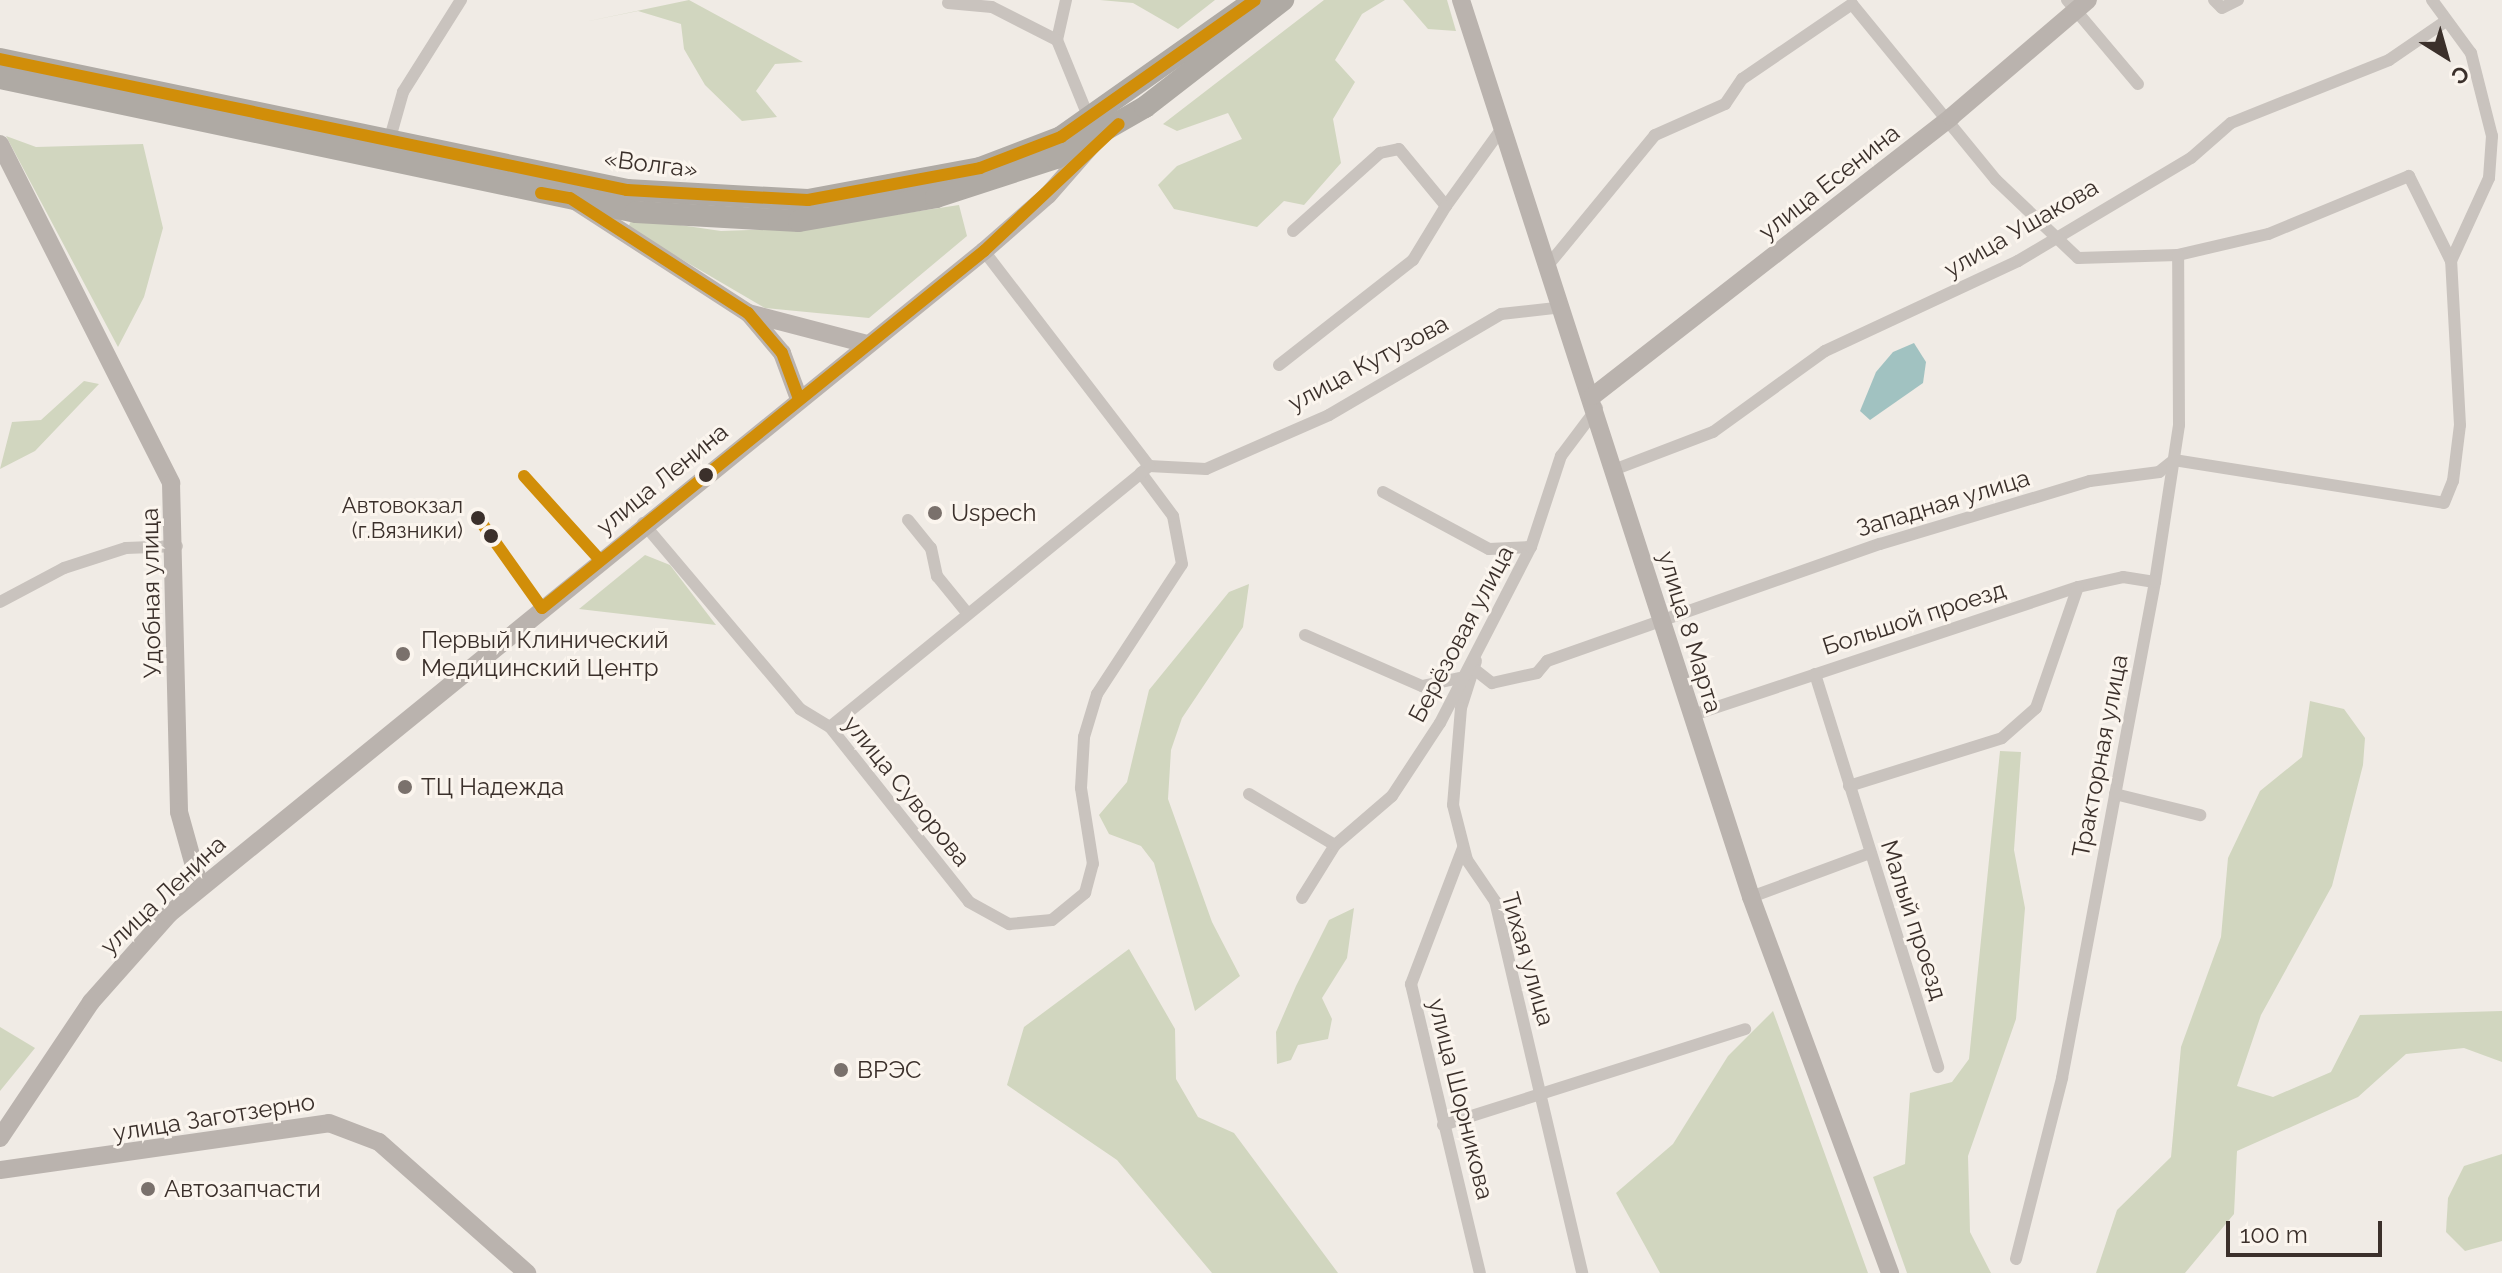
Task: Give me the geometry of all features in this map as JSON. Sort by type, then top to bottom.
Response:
[{"type":"highway","name":"«Волга»","points":[[0,59],[390,138],[627,190],[808,200],[980,168],[1094,130],[1255,0]]},
{"type":"highway","name":"«Волга»","points":[[0,78],[570,198],[691,219],[799,221],[974,187],[1094,130],[1283,0]]},
{"type":"main road","name":"улица 8 Марта","points":[[1461,0],[1595,402],[1690,716],[1751,897],[1890,1273]]},
{"type":"main road","name":"улица Есенина","points":[[1595,402],[1951,117],[2077,3]]},
{"type":"main road","name":"улица Ленина","points":[[0,1138],[108,980],[200,887],[643,523],[984,251],[1048,195],[1094,130]]},
{"type":"main road","name":"Удобная улица","points":[[0,144],[150,430],[171,483],[177,546],[179,812],[200,887]]},
{"type":"main road","points":[[570,198],[748,313],[867,344]]},
{"type":"main road","points":[[748,313],[782,353],[799,399]]},
{"type":"main road","points":[[782,353],[785,336],[797,328]]},
{"type":"main road","name":"улица Заготзерно","points":[[0,1170],[329,1123],[379,1142],[515,1269]]},
{"type":"street","points":[[390,138],[403,92],[461,0]]},
{"type":"street","points":[[1066,0],[1057,40],[1094,130]]},
{"type":"street","points":[[2214,0],[2222,8],[2238,0]]},
{"type":"street","points":[[2432,0],[2471,53],[2492,136],[2489,178],[2451,261]]},
{"type":"street","points":[[948,3],[992,7],[1057,40]]},
{"type":"street","points":[[2077,3],[2138,84]]},
{"type":"street","points":[[1549,264],[1655,135],[1725,104],[1742,79],[1844,6],[1866,14],[1951,117],[1996,180],[2078,258],[2178,255],[2268,234],[2409,176],[2451,261],[2460,425],[2444,503],[2174,460]]},
{"type":"street","name":"улица Ушакова","points":[[1616,469],[1713,432],[1825,351],[2054,238],[2191,158],[2231,123],[2389,60],[2446,21]]},
{"type":"street","name":"улица Кутузова","points":[[1279,365],[1413,260],[1446,206],[1503,127]]},
{"type":"street","points":[[1293,231],[1380,153],[1399,149],[1446,206]]},
{"type":"street","points":[[830,727],[1145,470],[984,251]]},
{"type":"street","name":"Тракторная улица","points":[[2016,1259],[2043,1168],[2155,582],[2174,460],[2184,350],[2178,255]]},
{"type":"street","name":"улица Кутузова","points":[[1145,470],[1206,469],[1329,415],[1501,314],[1563,307]]},
{"type":"street","name":"Берёзовая улица","points":[[1302,898],[1335,845],[1392,796],[1440,723],[1459,678],[1475,665],[1531,547],[1561,456],[1595,402]]},
{"type":"street","name":"Западная улица","points":[[1475,665],[1492,683],[1537,673],[1547,661],[1663,623],[1880,544],[2090,481],[2159,472],[2174,460]]},
{"type":"street","name":"улица Суворова","points":[[643,523],[800,709],[830,727],[969,902],[1009,924],[1052,920],[1085,893],[1093,864],[1080,814],[1084,737],[1097,694],[1182,564],[1173,516],[1145,470]]},
{"type":"street","points":[[1383,492],[1489,549],[1531,547]]},
{"type":"street","points":[[908,520],[931,548],[937,576],[968,614]]},
{"type":"street","points":[[0,602],[64,568],[126,548],[177,546]]},
{"type":"street","name":"Большой проезд","points":[[1690,716],[2078,587],[2123,577],[2155,582]]},
{"type":"street","points":[[1849,786],[2002,738],[2036,708],[2078,587]]},
{"type":"street","points":[[1305,635],[1422,686],[1459,678]]},
{"type":"street","name":"Тихая улица","points":[[1475,665],[1455,760],[1453,805],[1463,848],[1495,901],[1582,1273]]},
{"type":"street","name":"Малый проезд","points":[[1815,674],[1938,1067]]},
{"type":"street","points":[[1249,794],[1335,845]]},
{"type":"street","points":[[2115,794],[2200,815]]},
{"type":"street","name":"улица Шорникова","points":[[1463,848],[1411,984],[1480,1273]]},
{"type":"street","points":[[1751,897],[1870,853]]},
{"type":"street","points":[[1443,1125],[1745,1029]]},
{"type":"green space","points":[[689,0],[803,62],[775,64],[756,91],[777,117],[742,121],[705,85],[684,49],[681,24],[638,11],[584,22]]},
{"type":"green space","points":[[1100,0],[1215,0],[1178,29],[1133,3]]},
{"type":"green space","points":[[1324,0],[1385,0],[1362,14],[1335,60],[1355,82],[1333,119],[1341,163],[1304,205],[1284,201],[1257,227],[1174,209],[1158,185],[1177,166],[1242,139],[1228,113],[1177,131],[1163,124]]},
{"type":"green space","points":[[1403,0],[1447,0],[1456,31],[1428,29]]},
{"type":"green space","points":[[6,136],[36,147],[143,144],[163,228],[144,297],[118,347]]},
{"type":"green space","points":[[959,205],[967,236],[869,318],[765,308],[628,228],[632,218],[721,231],[808,228]]},
{"type":"green space","points":[[84,381],[99,384],[35,451],[0,469],[12,422],[41,420]]},
{"type":"green space","points":[[645,555],[670,565],[716,625],[579,609]]},
{"type":"green space","points":[[1249,584],[1243,627],[1182,718],[1171,750],[1168,799],[1212,922],[1240,976],[1195,1011],[1154,863],[1141,846],[1109,834],[1099,815],[1127,782],[1149,690],[1229,592]]},
{"type":"green space","points":[[2310,701],[2344,709],[2365,738],[2363,765],[2332,886],[2261,1015],[2237,1086],[2273,1097],[2331,1072],[2360,1015],[2502,1011],[2502,1062],[2464,1048],[2406,1054],[2358,1097],[2237,1151],[2234,1214],[2185,1273],[2096,1273],[2117,1210],[2171,1157],[2181,1047],[2221,937],[2228,858],[2260,791],[2302,757]]},
{"type":"green space","points":[[2000,751],[2021,752],[2014,850],[2025,908],[2016,1019],[1968,1156],[1970,1232],[1991,1273],[1907,1273],[1873,1177],[1905,1164],[1910,1093],[1952,1082],[1969,1059]]},
{"type":"green space","points":[[1354,908],[1347,958],[1322,998],[1332,1019],[1328,1039],[1298,1045],[1291,1060],[1277,1064],[1276,1032],[1296,986],[1329,920]]},
{"type":"green space","points":[[1129,949],[1175,1029],[1176,1079],[1198,1117],[1234,1133],[1338,1273],[1212,1273],[1117,1160],[1007,1085],[1024,1027]]},
{"type":"green space","points":[[1773,1011],[1868,1273],[1660,1273],[1616,1193],[1673,1144],[1728,1056]]},
{"type":"green space","points":[[0,1027],[35,1048],[0,1091]]},
{"type":"green space","points":[[2502,1154],[2502,1241],[2465,1251],[2446,1232],[2448,1198],[2464,1166]]},
{"type":"water","points":[[1914,343],[1926,362],[1923,383],[1870,420],[1860,411],[1876,372],[1893,352]]},
{"type":"transit line","points":[[0,59],[627,190],[808,200],[980,168],[1061,137],[1255,0]]},
{"type":"transit line","points":[[476,515],[542,608],[984,251],[1119,124]]},
{"type":"transit line","points":[[541,193],[570,198],[748,313],[782,353],[799,399]]},
{"type":"transit line","points":[[524,476],[600,560]]},
{"type":"place","name":"Uspech","points":[[935,513]]},
{"type":"place","name":"Автовокзал (г.Вязники)","points":[[478,518]]},
{"type":"place","name":"Первый Клинический Медицинский Центр","points":[[403,654]]},
{"type":"place","name":"ТЦ Надежда","points":[[405,787]]},
{"type":"place","name":"ВРЭС","points":[[841,1070]]},
{"type":"place","name":"Автозапчасти","points":[[148,1189]]}]
